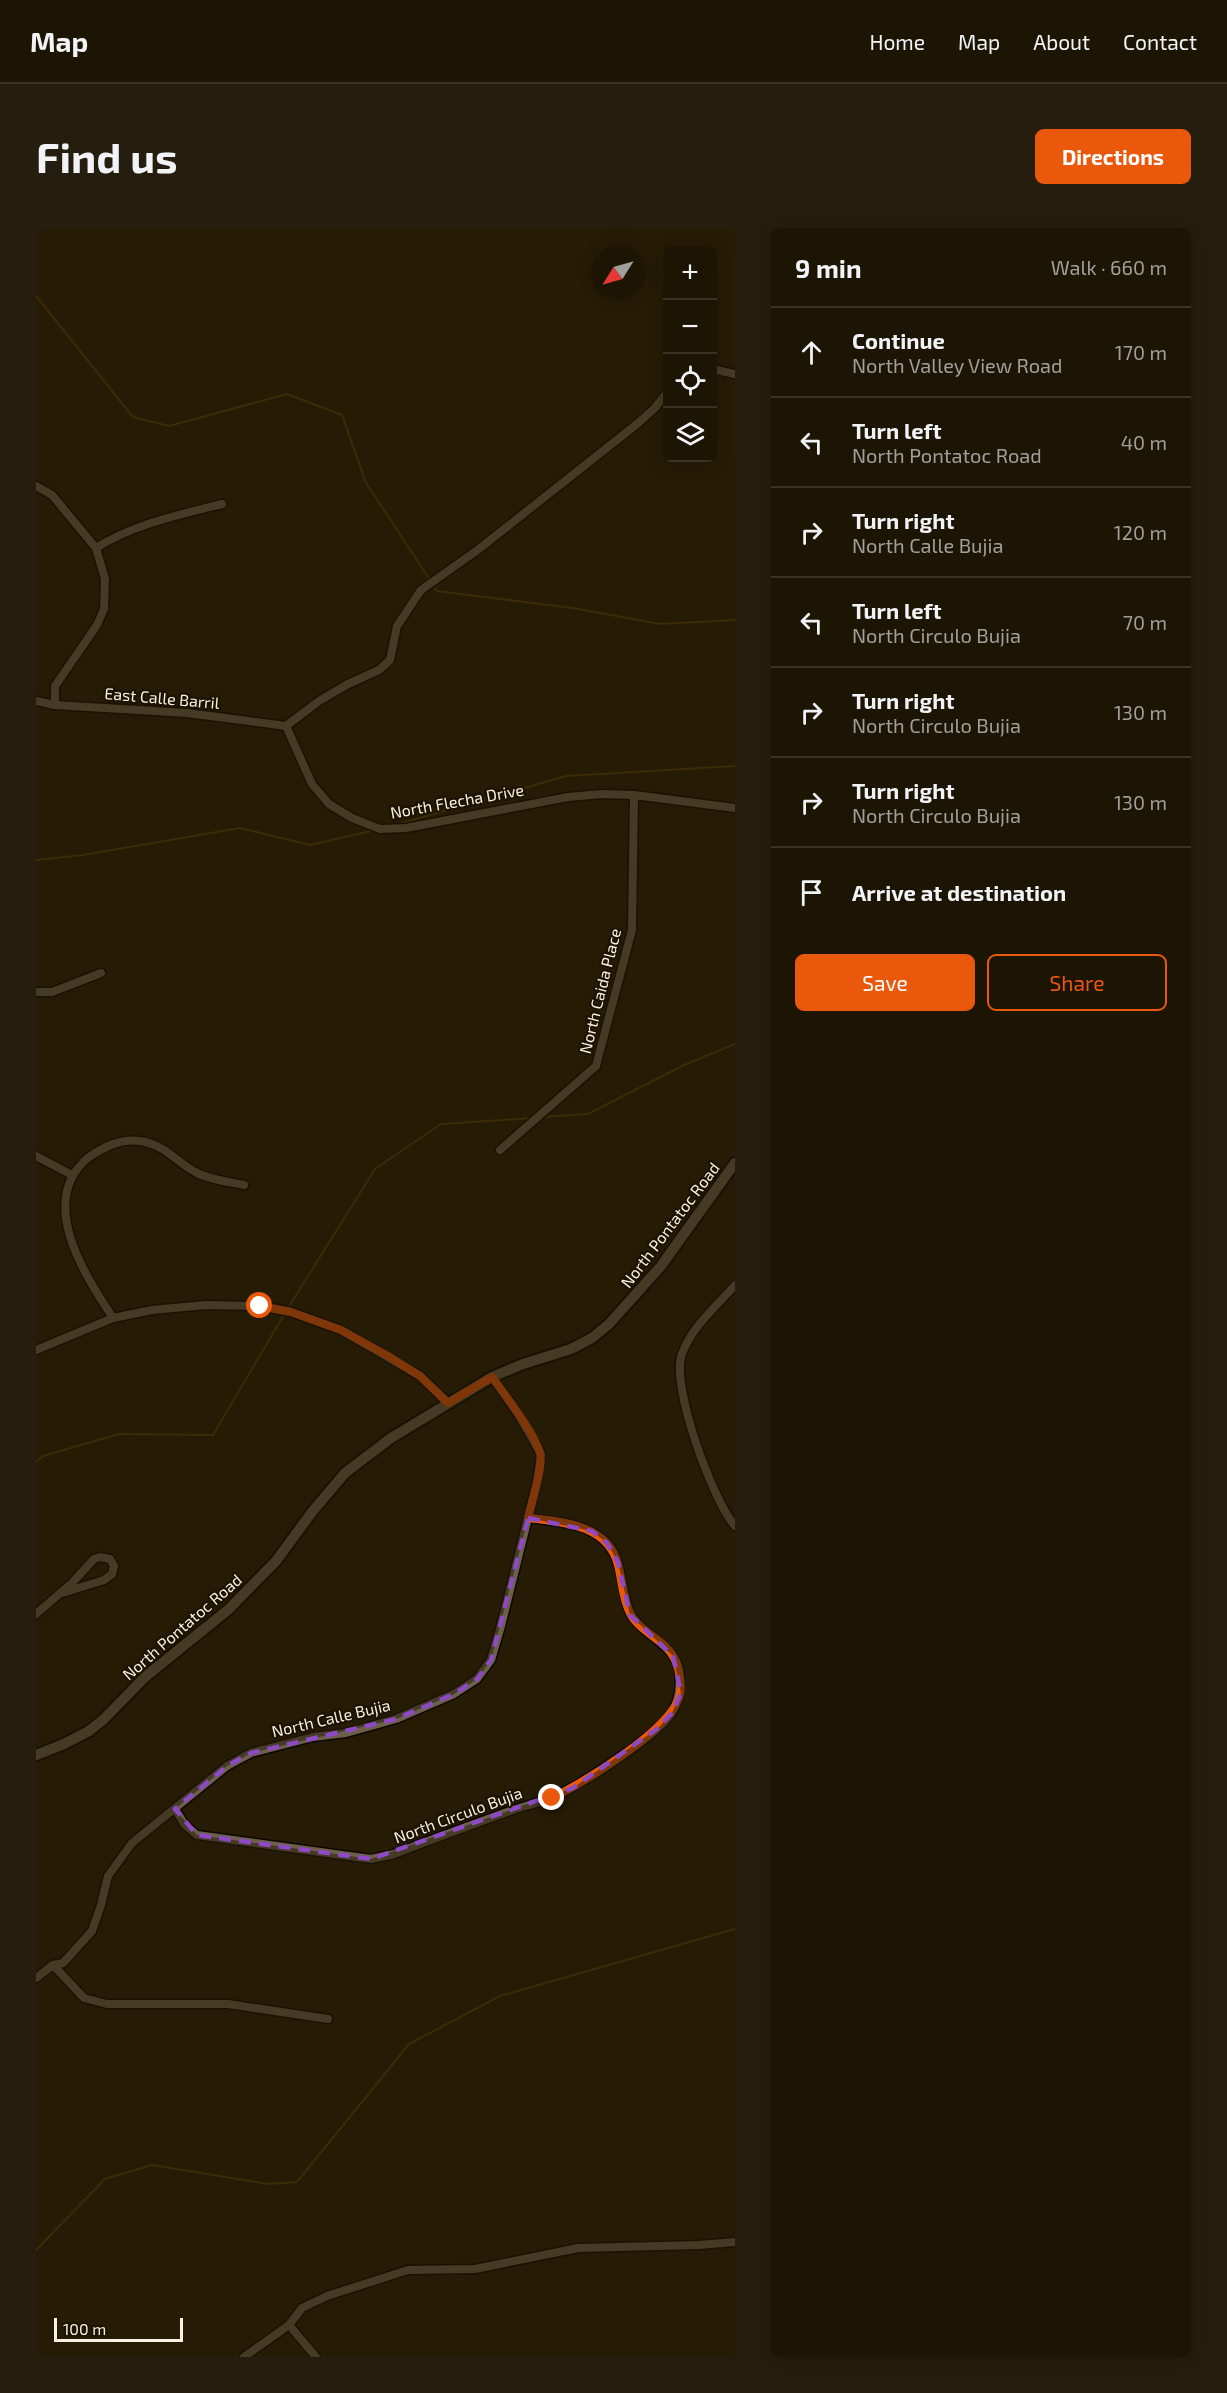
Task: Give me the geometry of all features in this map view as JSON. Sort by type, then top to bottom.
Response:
[{"type":"street","points":[[717,370],[735,374]]},
{"type":"street","points":[[286,726],[348,684],[379,670],[390,660],[397,626],[421,590],[479,549],[637,424],[663,398]]},
{"type":"street","points":[[36,486],[52,495],[96,548],[105,579],[104,609],[97,624],[55,686],[55,705]]},
{"type":"street","points":[[96,548],[114,537],[145,525],[222,504]]},
{"type":"street","name":"East Calle Barril","points":[[36,700],[55,705],[187,713],[286,726]]},
{"type":"street","name":"North Flecha Drive","points":[[286,726],[312,784],[329,804],[352,818],[380,829],[406,828],[568,797],[602,794],[634,795],[735,808]]},
{"type":"street","name":"North Caida Place","points":[[500,1150],[596,1066],[632,930],[634,795]]},
{"type":"street","points":[[36,992],[52,992],[101,973]]},
{"type":"street","points":[[113,1318],[69,1246],[62,1221],[64,1196],[70,1174],[102,1148],[125,1141],[138,1140],[166,1149],[199,1174],[244,1185]]},
{"type":"street","points":[[36,1156],[70,1174]]},
{"type":"street","name":"North Pontatoc Road","points":[[36,1755],[89,1731],[145,1677],[229,1609],[276,1562],[312,1512],[345,1473],[391,1438],[492,1377],[523,1364],[571,1349],[592,1338],[609,1324],[661,1266],[735,1163]]},
{"type":"street","points":[[735,1285],[694,1329],[681,1356],[682,1388],[692,1432],[715,1493],[735,1526]]},
{"type":"street","points":[[36,1350],[113,1318],[173,1306],[260,1306],[291,1312],[341,1330],[420,1376],[448,1403]]},
{"type":"street","name":"North Calle Bujia","points":[[36,1978],[53,1965],[63,1963],[92,1931],[108,1876],[132,1843],[226,1766],[251,1753],[313,1737],[346,1733],[396,1719],[454,1694],[477,1679],[491,1659],[501,1626],[537,1482],[541,1454],[518,1414],[492,1377]]},
{"type":"street","name":"North Circulo Bujia","points":[[175,1809],[185,1825],[197,1835],[371,1859],[394,1854],[552,1798],[590,1777],[658,1728],[672,1713],[681,1693],[679,1669],[673,1656],[663,1644],[630,1615],[618,1562],[607,1543],[592,1531],[573,1524],[528,1518]]},
{"type":"street","points":[[36,1614],[94,1559],[100,1557],[110,1559],[114,1566],[112,1574],[104,1580],[59,1594]]},
{"type":"street","points":[[53,1965],[84,1998],[107,2004],[228,2004],[328,2019]]},
{"type":"street","points":[[244,2357],[289,2325],[302,2308],[327,2296],[408,2270],[475,2270],[578,2248],[699,2246],[735,2242]]},
{"type":"street","points":[[289,2325],[316,2357]]},
{"type":"highlighted area","points":[[528,1518],[592,1531],[607,1543],[618,1562],[630,1615],[673,1656],[681,1693],[672,1713],[658,1728],[573,1788],[371,1859],[197,1835],[175,1809],[227,1766],[251,1753],[396,1719],[454,1694],[477,1679],[491,1660]]},
{"type":"waterway","points":[[36,296],[133,417],[169,426],[287,394],[342,415],[366,483],[430,580]]},
{"type":"waterway","points":[[433,585],[437,591],[573,608],[660,624],[735,620]]},
{"type":"waterway","points":[[395,825],[566,776],[735,766]]},
{"type":"waterway","points":[[36,860],[83,855],[240,828],[310,845],[375,830]]},
{"type":"waterway","points":[[542,1117],[588,1114],[684,1065],[735,1044]]},
{"type":"waterway","points":[[288,1308],[375,1169],[441,1124],[533,1118]]},
{"type":"waterway","points":[[36,1462],[43,1456],[119,1434],[213,1435],[285,1313]]},
{"type":"waterway","points":[[36,2250],[105,2179],[152,2165],[268,2184],[297,2182],[409,2044],[500,1996],[735,1929]]},
{"type":"route","points":[[260,1306],[315,1319],[341,1330],[420,1376],[448,1403],[492,1377],[518,1414],[541,1454],[528,1518],[573,1524],[592,1531],[607,1543],[618,1562],[630,1615],[673,1656],[679,1669],[681,1693],[672,1713],[658,1728],[573,1788],[552,1798]]}]
